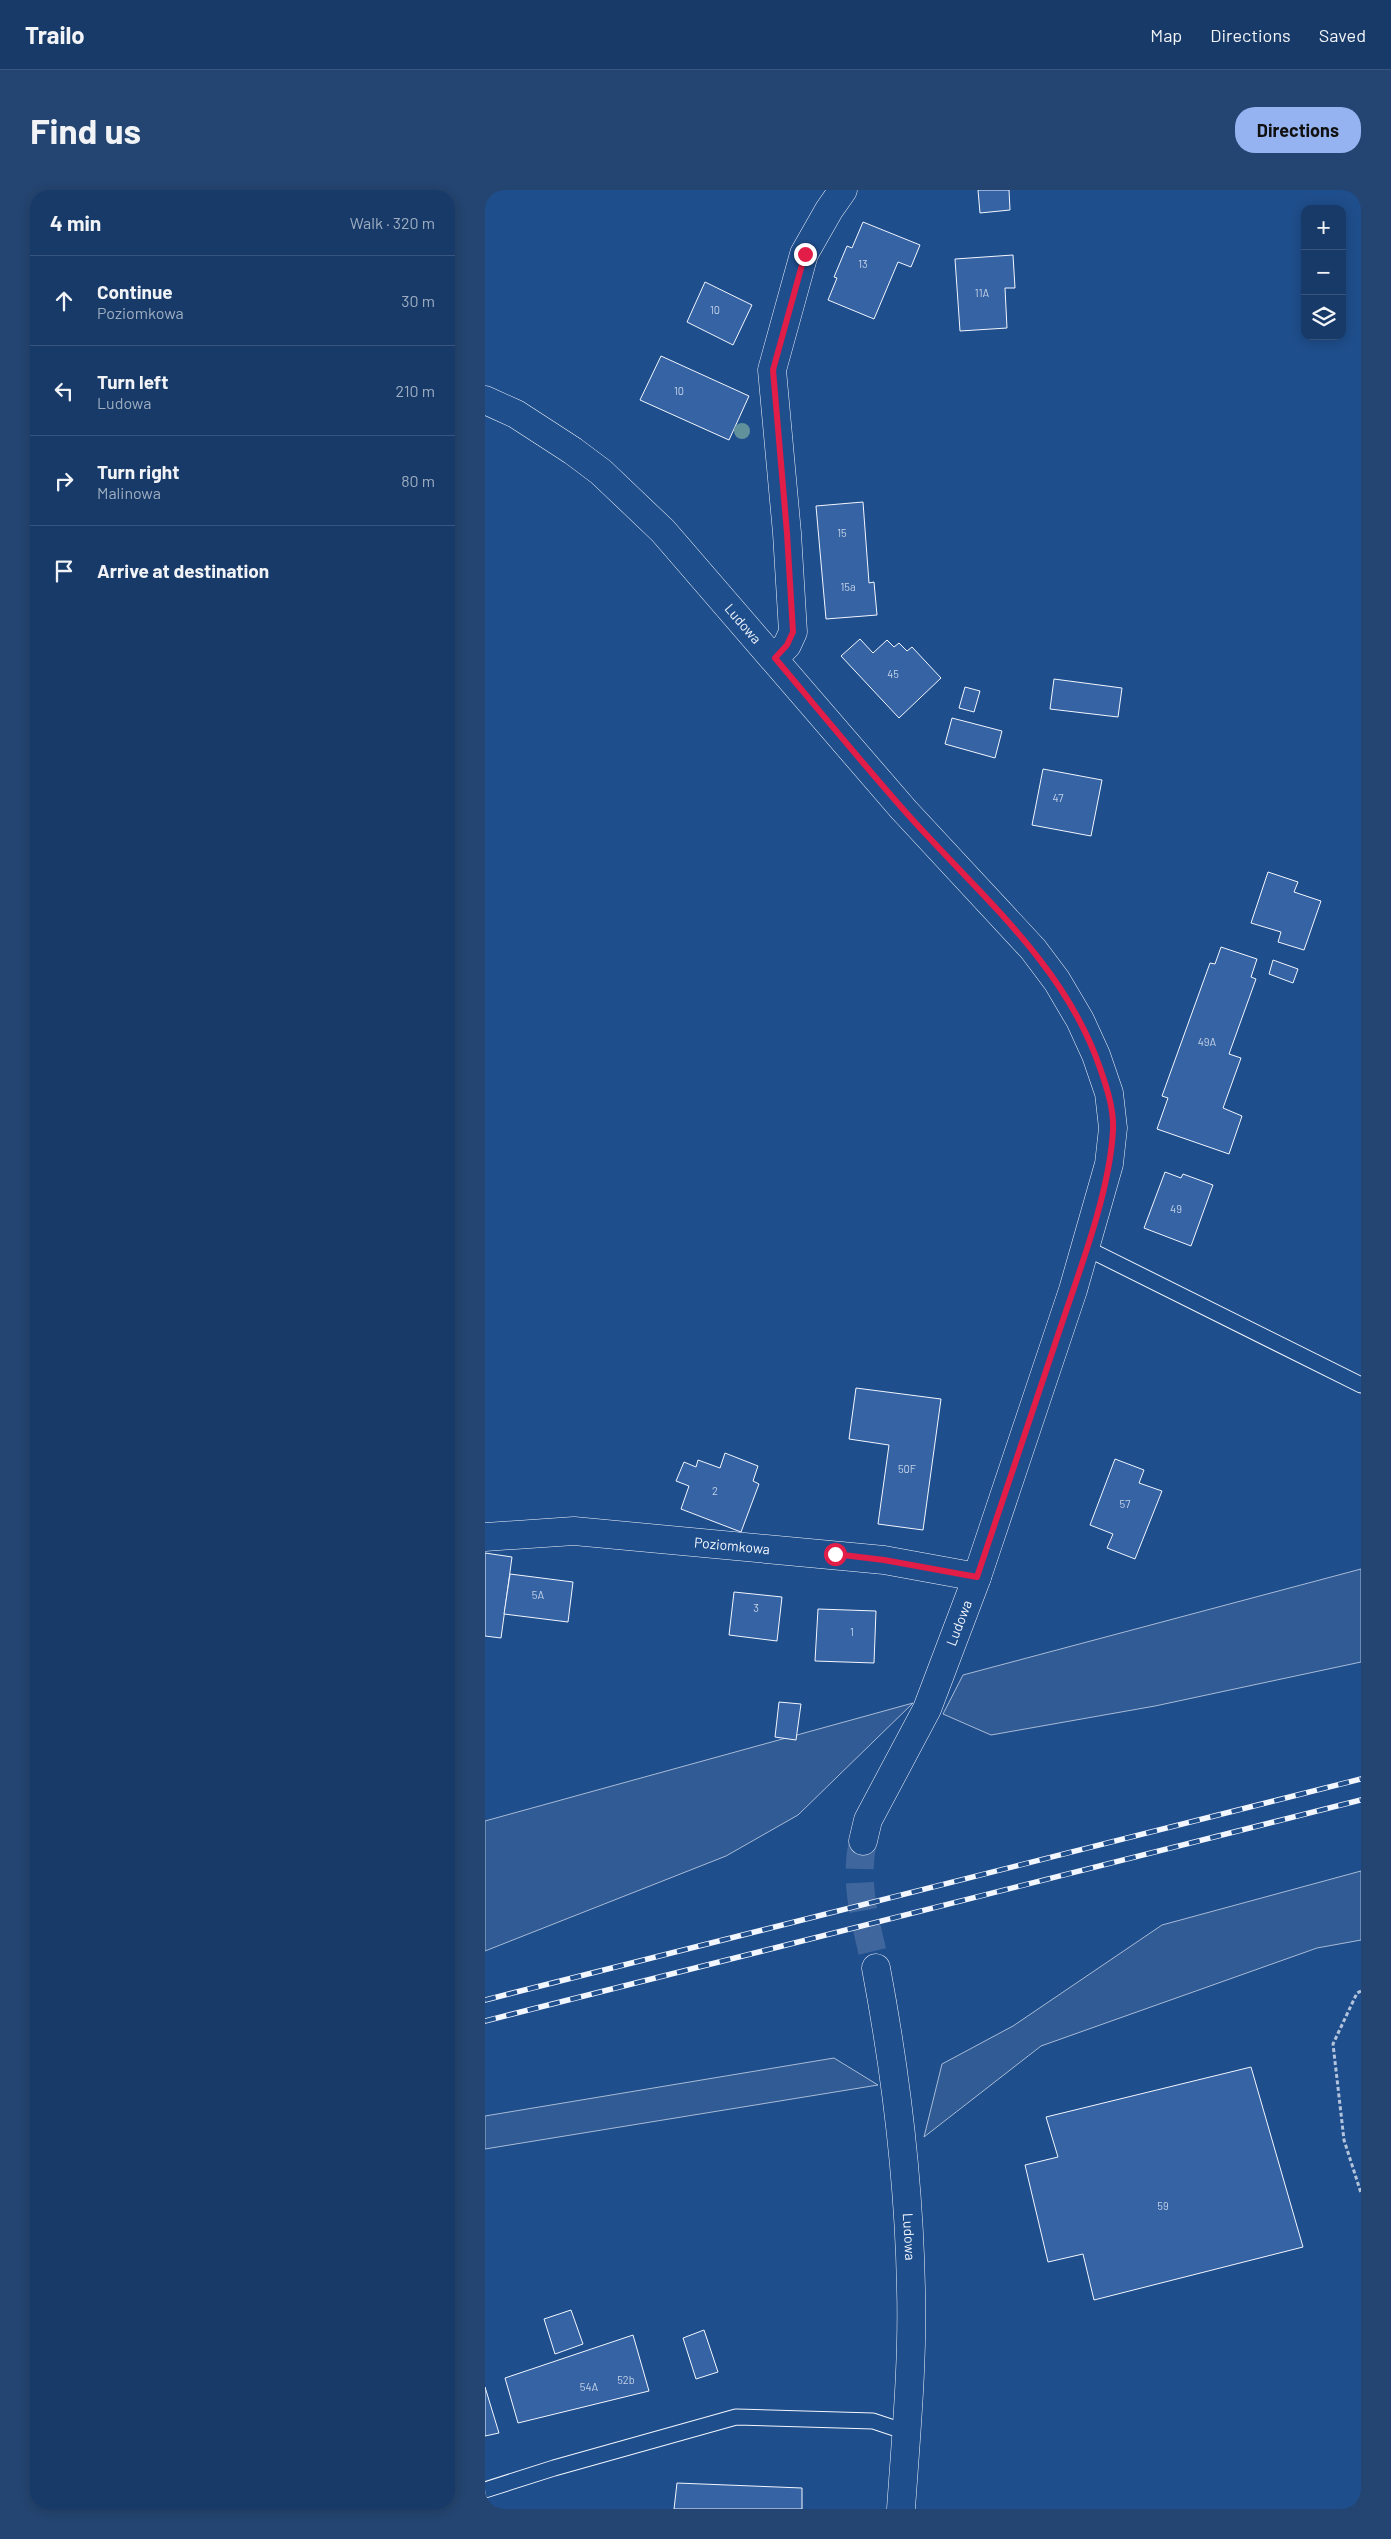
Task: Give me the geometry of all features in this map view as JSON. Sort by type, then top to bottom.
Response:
[{"type":"street","points":[[775,658],[787,645],[793,632],[787,533],[773,370],[805,254],[829,210],[843,190]]},
{"type":"street","name":"Ludowa","points":[[485,400],[543,431],[601,472],[663,531],[775,658],[903,809],[1033,949],[1057,981],[1080,1020],[1096,1055],[1109,1093],[1113,1128],[1109,1164],[1087,1248],[977,1577],[927,1708],[872,1812],[863,1842]]},
{"type":"street","name":"Poziomkowa","points":[[485,1537],[584,1532],[884,1560],[977,1577]]},
{"type":"street","name":"Ludowa","points":[[875,1968],[889,2039],[905,2165],[911,2290],[901,2509]]},
{"type":"lane","points":[[1087,1248],[1361,1385]]},
{"type":"lane","points":[[485,2490],[554,2468],[736,2417],[873,2421],[906,2432]]},
{"type":"path","points":[[1361,1991],[1357,1993],[1333,2044],[1344,2140],[1361,2193]]},
{"type":"shaded area","points":[[1361,1569],[1361,1662],[1155,1706],[991,1735],[943,1714],[963,1675]]},
{"type":"shaded area","points":[[913,1703],[798,1815],[726,1856],[485,1951],[485,1821]]},
{"type":"shaded area","points":[[1361,1871],[1361,1940],[1317,1948],[1041,2046],[924,2137],[942,2064],[1013,2026],[1162,1925]]},
{"type":"shaded area","points":[[834,2058],[878,2085],[485,2149],[485,2116]]},
{"type":"building","points":[[978,190],[1009,190],[1010,210],[980,213]]},
{"type":"building","points":[[863,222],[920,245],[911,267],[898,262],[874,319],[828,300],[837,278],[834,277],[847,246],[852,248]]},
{"type":"building","points":[[1013,255],[1015,288],[1005,288],[1007,328],[960,331],[955,259]]},
{"type":"building","points":[[705,282],[752,305],[733,345],[687,322]]},
{"type":"building","points":[[661,356],[749,396],[729,440],[640,400]]},
{"type":"building","points":[[863,502],[869,583],[874,582],[877,615],[826,619],[816,506]]},
{"type":"building","points":[[860,639],[873,653],[887,640],[894,647],[899,643],[907,651],[912,647],[941,678],[899,718],[841,656]]},
{"type":"building","points":[[1054,679],[1122,688],[1118,717],[1050,709]]},
{"type":"building","points":[[965,687],[980,691],[974,712],[959,708]]},
{"type":"building","points":[[952,718],[1002,731],[995,758],[945,744]]},
{"type":"building","points":[[1043,769],[1102,780],[1091,836],[1032,825]]},
{"type":"building","points":[[1268,872],[1298,882],[1294,892],[1321,901],[1304,950],[1278,942],[1281,932],[1251,923]]},
{"type":"building","points":[[1221,947],[1257,959],[1251,977],[1256,979],[1229,1054],[1241,1058],[1223,1108],[1242,1116],[1229,1154],[1157,1129],[1168,1098],[1162,1096],[1210,963],[1215,964]]},
{"type":"building","points":[[1273,960],[1298,969],[1293,983],[1269,974]]},
{"type":"building","points":[[1165,1172],[1181,1178],[1183,1174],[1213,1185],[1191,1246],[1144,1228]]},
{"type":"building","points":[[856,1388],[941,1399],[923,1530],[878,1524],[889,1445],[849,1439]]},
{"type":"building","points":[[725,1453],[758,1466],[753,1481],[759,1484],[741,1532],[681,1509],[689,1486],[676,1481],[684,1462],[696,1467],[698,1460],[720,1468]]},
{"type":"building","points":[[1115,1459],[1144,1470],[1139,1483],[1162,1491],[1135,1559],[1107,1548],[1113,1534],[1090,1525]]},
{"type":"building","points":[[485,1553],[512,1557],[501,1638],[485,1636]]},
{"type":"building","points":[[510,1574],[573,1582],[568,1622],[504,1614]]},
{"type":"building","points":[[734,1592],[782,1597],[777,1641],[729,1635]]},
{"type":"building","points":[[818,1609],[876,1611],[874,1663],[815,1661]]},
{"type":"building","points":[[779,1702],[801,1704],[796,1740],[775,1737]]},
{"type":"building","points":[[1251,2067],[1303,2247],[1094,2300],[1083,2254],[1048,2262],[1025,2165],[1058,2157],[1046,2117]]},
{"type":"building","points":[[571,2310],[583,2344],[555,2354],[544,2319]]},
{"type":"building","points":[[704,2330],[718,2372],[696,2379],[683,2338]]},
{"type":"building","points":[[633,2335],[649,2391],[518,2423],[505,2378]]},
{"type":"building","points":[[485,2387],[499,2433],[485,2436]]},
{"type":"building","points":[[677,2483],[802,2488],[802,2509],[674,2509]]},
{"type":"tunnel","points":[[863,1841],[860,1857],[860,1889],[876,1968]]},
{"type":"railway","points":[[485,2000],[1361,1779]]},
{"type":"railway","points":[[485,2021],[1361,1800]]},
{"type":"route","points":[[805,254],[773,370],[787,533],[793,632],[787,645],[775,658],[903,809],[1033,949],[1057,981],[1080,1020],[1096,1055],[1109,1093],[1113,1128],[1109,1164],[1087,1248],[977,1577],[884,1560],[835,1554]]}]
